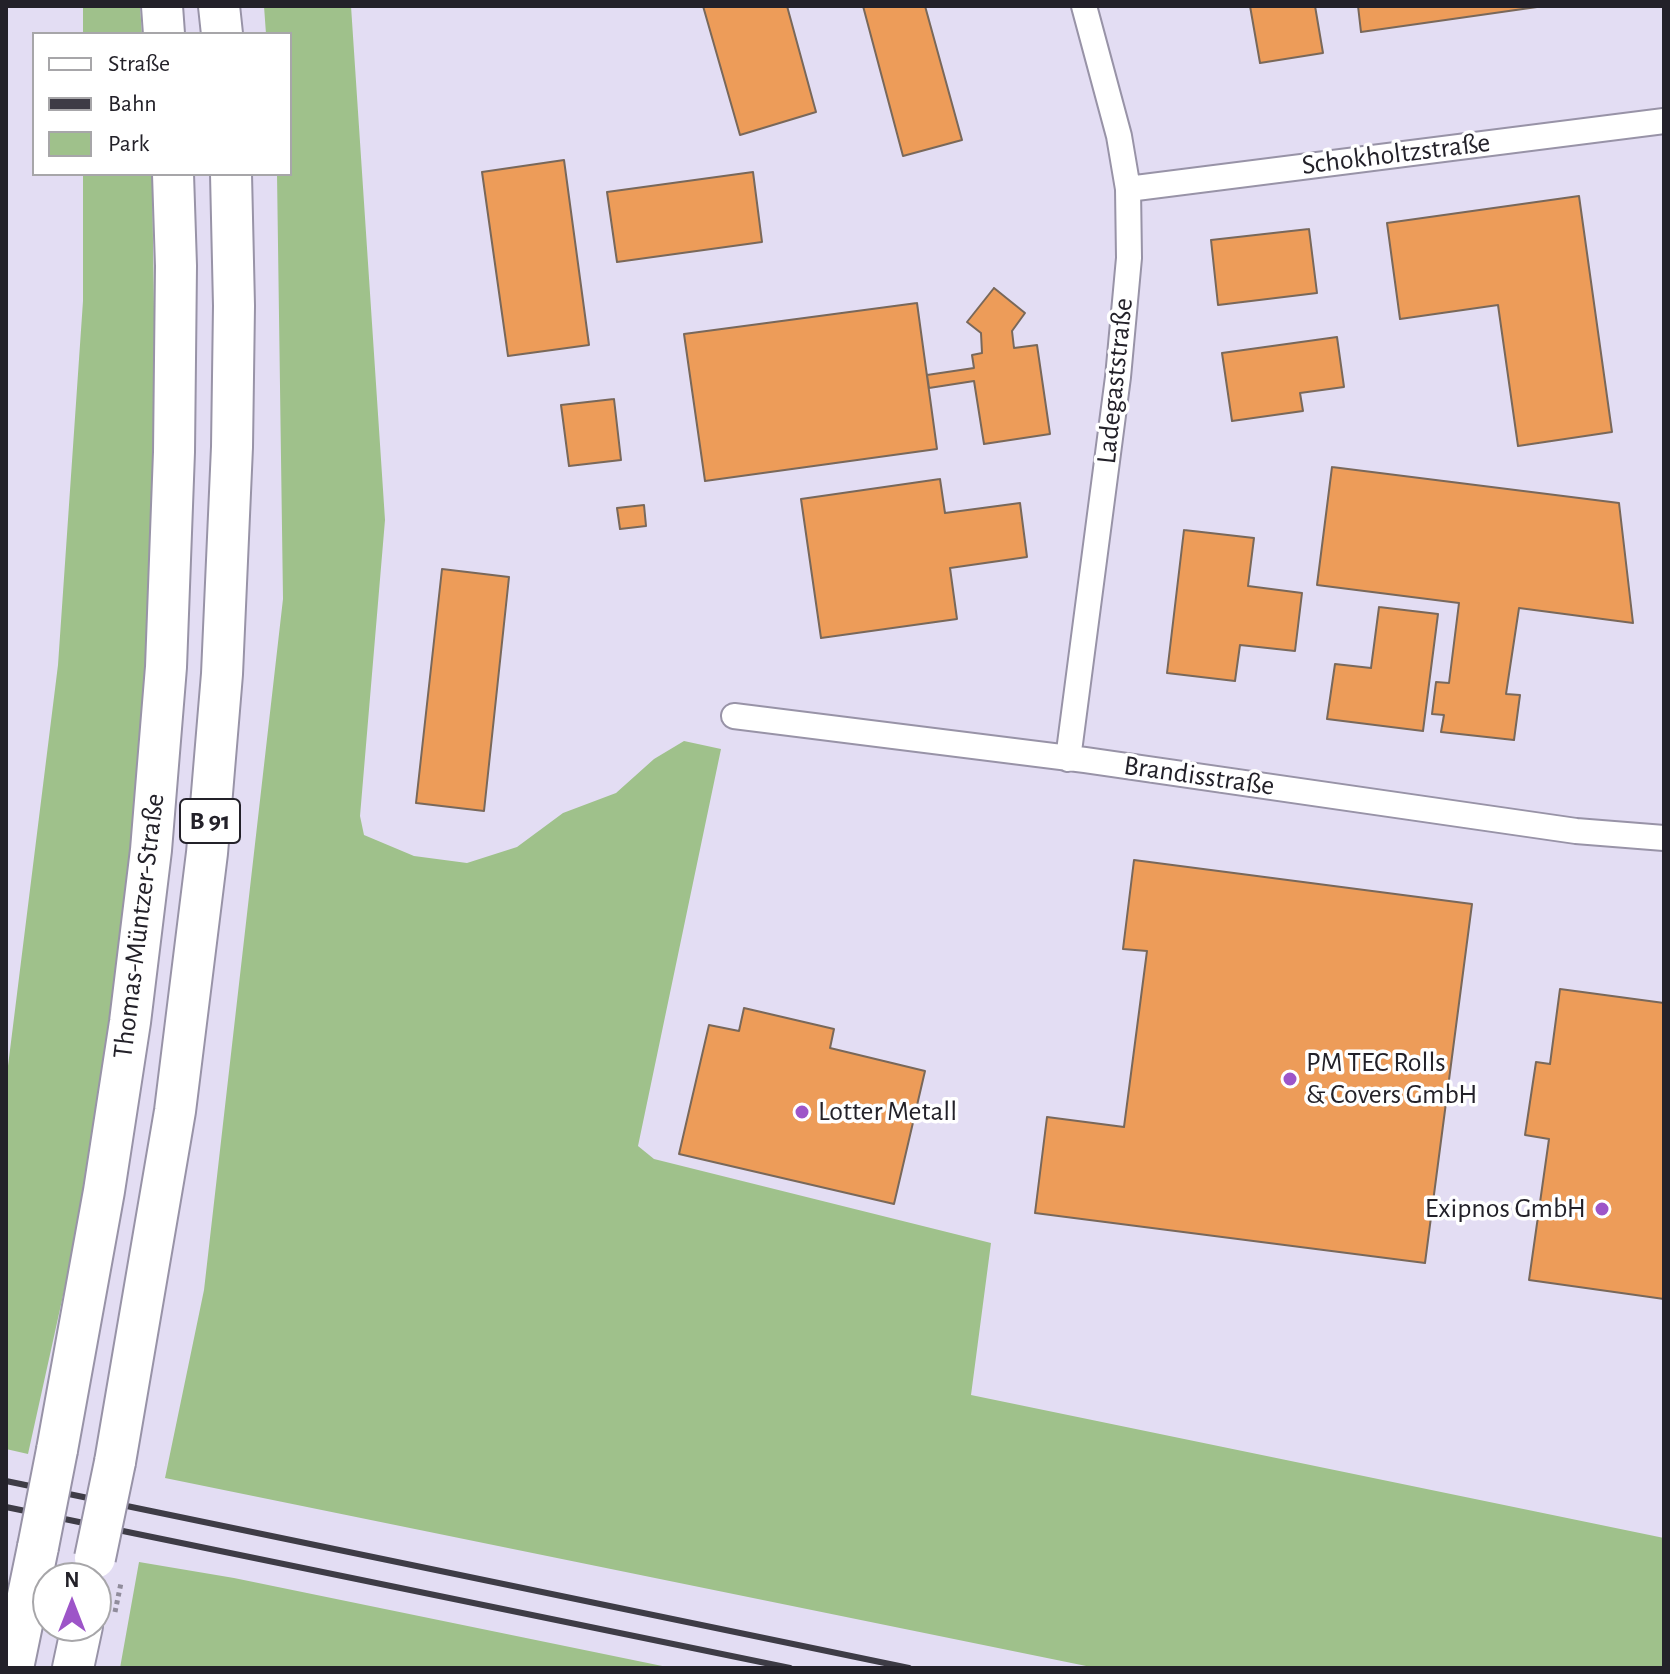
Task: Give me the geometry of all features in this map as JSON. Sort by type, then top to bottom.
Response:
[{"type":"main road","points":[[162,6],[164,32]]},
{"type":"main road","points":[[219,6],[222,32]]},
{"type":"main road","name":"Thomas-Müntzer-Straße","points":[[13,1668],[104,1191],[130,1022],[151,850],[166,667],[174,452],[176,266],[173,176]]},
{"type":"main road","name":"Thomas-Müntzer-Straße","points":[[94,1562],[115,1462],[175,1111],[207,853],[222,674],[232,447],[234,306],[231,176]]},
{"type":"main road","points":[[73,1668],[79,1642]]},
{"type":"street","name":"Ladegaststraße","points":[[1068,759],[1118,377],[1129,258],[1128,189],[1119,136],[1084,6]]},
{"type":"street","name":"Schokholtzstraße","points":[[1128,189],[1664,121]]},
{"type":"street","name":"Brandisstraße","points":[[734,716],[1068,759],[1576,831],[1664,838]]},
{"type":"green space","points":[[83,6],[140,6],[142,32],[83,32]]},
{"type":"green space","points":[[264,6],[351,6],[385,520],[360,816],[364,835],[414,856],[467,863],[517,847],[563,813],[616,793],[654,759],[684,741],[721,749],[638,1146],[654,1159],[991,1243],[971,1395],[1664,1538],[1664,1668],[1096,1668],[165,1478],[204,1290],[283,599],[277,176],[292,176],[292,32],[266,32]]},
{"type":"green space","points":[[83,176],[152,176],[157,508],[142,801],[102,1119],[28,1454],[6,1449],[6,1082],[58,665],[83,301]]},
{"type":"green space","points":[[139,1562],[234,1578],[672,1668],[120,1668]]},
{"type":"building","points":[[703,6],[787,6],[816,112],[740,135]]},
{"type":"building","points":[[863,6],[925,6],[962,140],[903,156]]},
{"type":"building","points":[[1250,6],[1315,6],[1323,53],[1260,63]]},
{"type":"building","points":[[1358,6],[1544,6],[1361,32]]},
{"type":"building","points":[[564,160],[589,345],[508,356],[482,172]]},
{"type":"building","points":[[753,172],[762,242],[617,262],[607,192]]},
{"type":"building","points":[[1579,196],[1612,432],[1518,446],[1498,305],[1400,319],[1387,223]]},
{"type":"building","points":[[1309,229],[1317,293],[1218,305],[1211,240]]},
{"type":"building","points":[[994,288],[1025,313],[1012,331],[1014,348],[1037,345],[1050,434],[984,444],[974,381],[929,388],[927,375],[974,368],[972,355],[982,353],[981,333],[967,322]]},
{"type":"building","points":[[917,303],[937,449],[705,481],[684,334]]},
{"type":"building","points":[[1337,337],[1344,387],[1300,393],[1303,411],[1232,421],[1222,353]]},
{"type":"building","points":[[614,399],[621,460],[569,466],[561,405]]},
{"type":"building","points":[[1332,467],[1619,503],[1633,623],[1519,608],[1506,694],[1520,695],[1514,740],[1441,732],[1444,715],[1432,714],[1436,682],[1449,683],[1459,603],[1317,585]]},
{"type":"building","points":[[940,479],[945,513],[1020,503],[1027,557],[950,568],[957,619],[821,638],[801,499]]},
{"type":"building","points":[[644,505],[646,526],[620,529],[617,508]]},
{"type":"building","points":[[1184,530],[1254,538],[1248,586],[1302,593],[1295,651],[1240,645],[1235,681],[1167,673]]},
{"type":"building","points":[[442,569],[509,577],[484,811],[416,803]]},
{"type":"building","points":[[1379,607],[1438,614],[1423,731],[1327,719],[1335,664],[1371,668]]},
{"type":"building","name":"PM TEC Rolls & Covers GmbH","points":[[1134,860],[1472,904],[1425,1263],[1035,1213],[1047,1117],[1124,1127],[1147,951],[1123,949]]},
{"type":"building","name":"Exipnos GmbH","points":[[1560,989],[1664,1003],[1664,1299],[1529,1280],[1549,1139],[1525,1135],[1536,1062],[1550,1064]]},
{"type":"building","name":"Lotter Metall","points":[[744,1008],[834,1029],[830,1048],[925,1071],[894,1204],[679,1154],[709,1025],[739,1031]]},
{"type":"railway","points":[[6,1481],[909,1668]]},
{"type":"railway","points":[[6,1507],[790,1668]]},
{"type":"place","name":"PM TEC Rolls & Covers GmbH","points":[[1290,1079]]},
{"type":"place","name":"Lotter Metall","points":[[802,1112]]},
{"type":"place","name":"Exipnos GmbH","points":[[1602,1209]]}]
